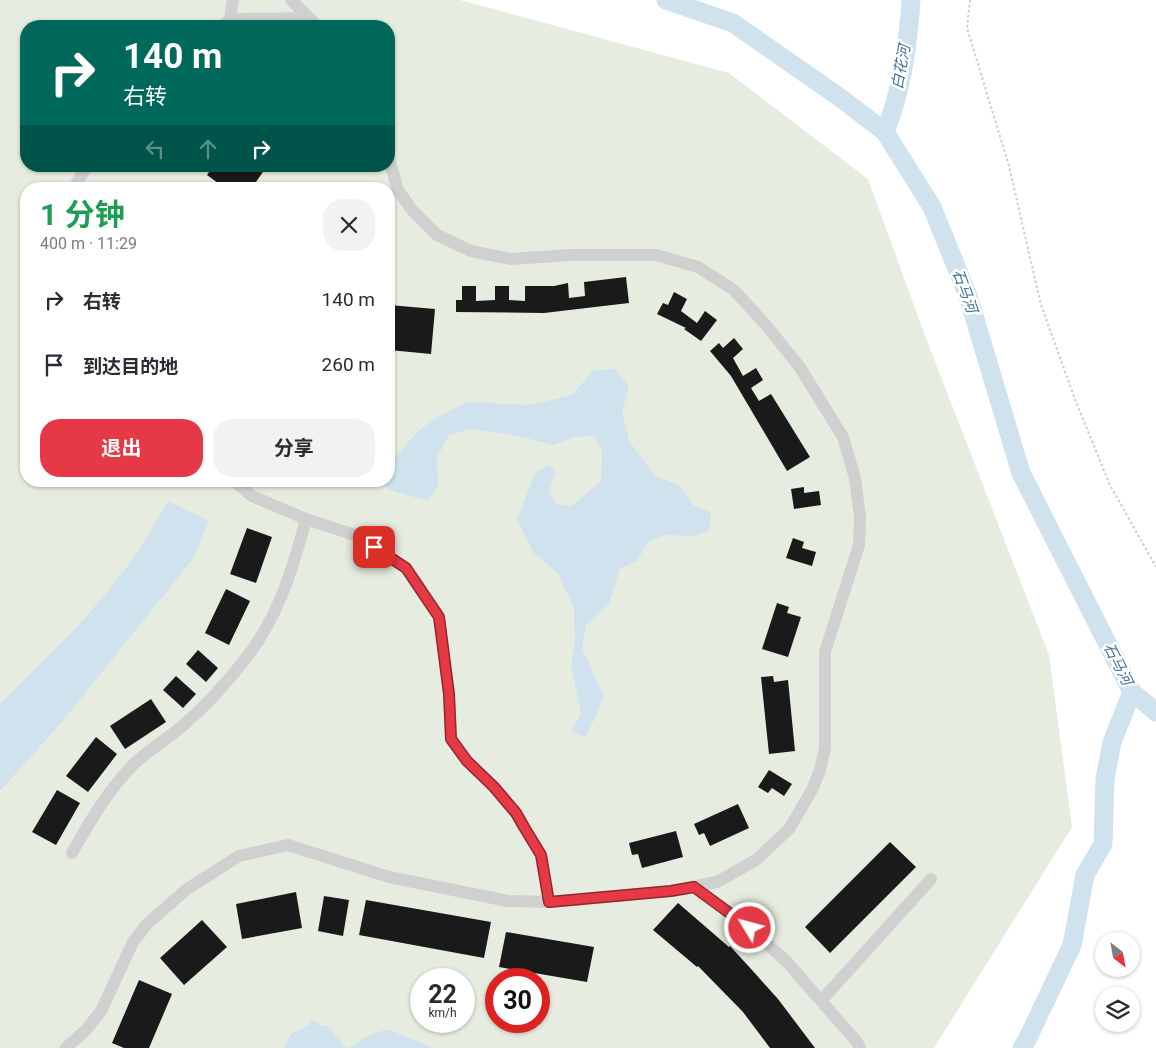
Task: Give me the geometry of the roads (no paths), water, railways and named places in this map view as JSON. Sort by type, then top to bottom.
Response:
[{"type":"street","points":[[227,20],[233,0]]},
{"type":"street","points":[[290,0],[311,20]]},
{"type":"street","points":[[66,1048],[86,1030],[101,1011],[133,942],[147,924],[187,889],[239,856],[288,845],[389,876],[508,902],[549,902],[671,891],[717,882],[738,872],[774,845],[801,810],[820,770],[825,748],[825,652],[859,545],[860,517],[855,478],[843,437],[798,366],[765,324],[734,290],[698,267],[656,255],[570,255],[511,259],[471,251],[437,235],[412,210],[398,190],[393,172]]},
{"type":"street","points":[[241,487],[252,496],[306,519],[358,536],[406,568],[439,617],[449,694],[451,739],[467,761],[494,787],[516,813],[536,846],[541,855],[549,902]]},
{"type":"street","points":[[72,853],[104,798],[133,765],[176,731],[214,695],[247,657],[274,614],[290,576],[306,519]]},
{"type":"street","points":[[821,1001],[931,879]]},
{"type":"street","points":[[694,887],[750,928],[787,962],[857,1042],[860,1048]]},
{"type":"water","points":[[615,369],[629,387],[622,412],[629,441],[655,476],[679,485],[693,505],[711,512],[709,531],[695,536],[667,535],[649,541],[636,562],[620,568],[609,604],[586,625],[582,648],[604,697],[586,737],[571,731],[581,713],[571,666],[575,641],[574,608],[558,574],[533,552],[517,520],[535,473],[550,465],[555,473],[549,492],[558,505],[572,506],[601,481],[602,451],[594,436],[576,437],[554,445],[518,436],[470,429],[449,435],[437,457],[438,486],[427,501],[390,490],[386,487],[395,487],[395,458],[417,432],[437,417],[467,402],[530,405],[572,395],[594,370]]},
{"type":"water","points":[[168,501],[209,521],[192,560],[61,723],[0,791],[0,704],[72,632],[105,594],[136,554]]},
{"type":"water","points":[[312,1020],[332,1030],[333,1035],[339,1037],[343,1046],[347,1048],[284,1048],[291,1034],[311,1024]]},
{"type":"water","points":[[385,1030],[395,1032],[433,1048],[349,1048],[367,1036]]},
{"type":"waterway","name":"石马河","points":[[666,0],[733,23],[842,99],[885,132],[932,207],[968,296],[1021,473],[1132,692],[1156,712]]},
{"type":"waterway","name":"白花河","points":[[885,132],[900,84],[911,0]]},
{"type":"waterway","name":"石马河","points":[[1022,1048],[1072,945],[1085,875],[1103,844],[1105,779],[1112,742],[1132,692]]}]
